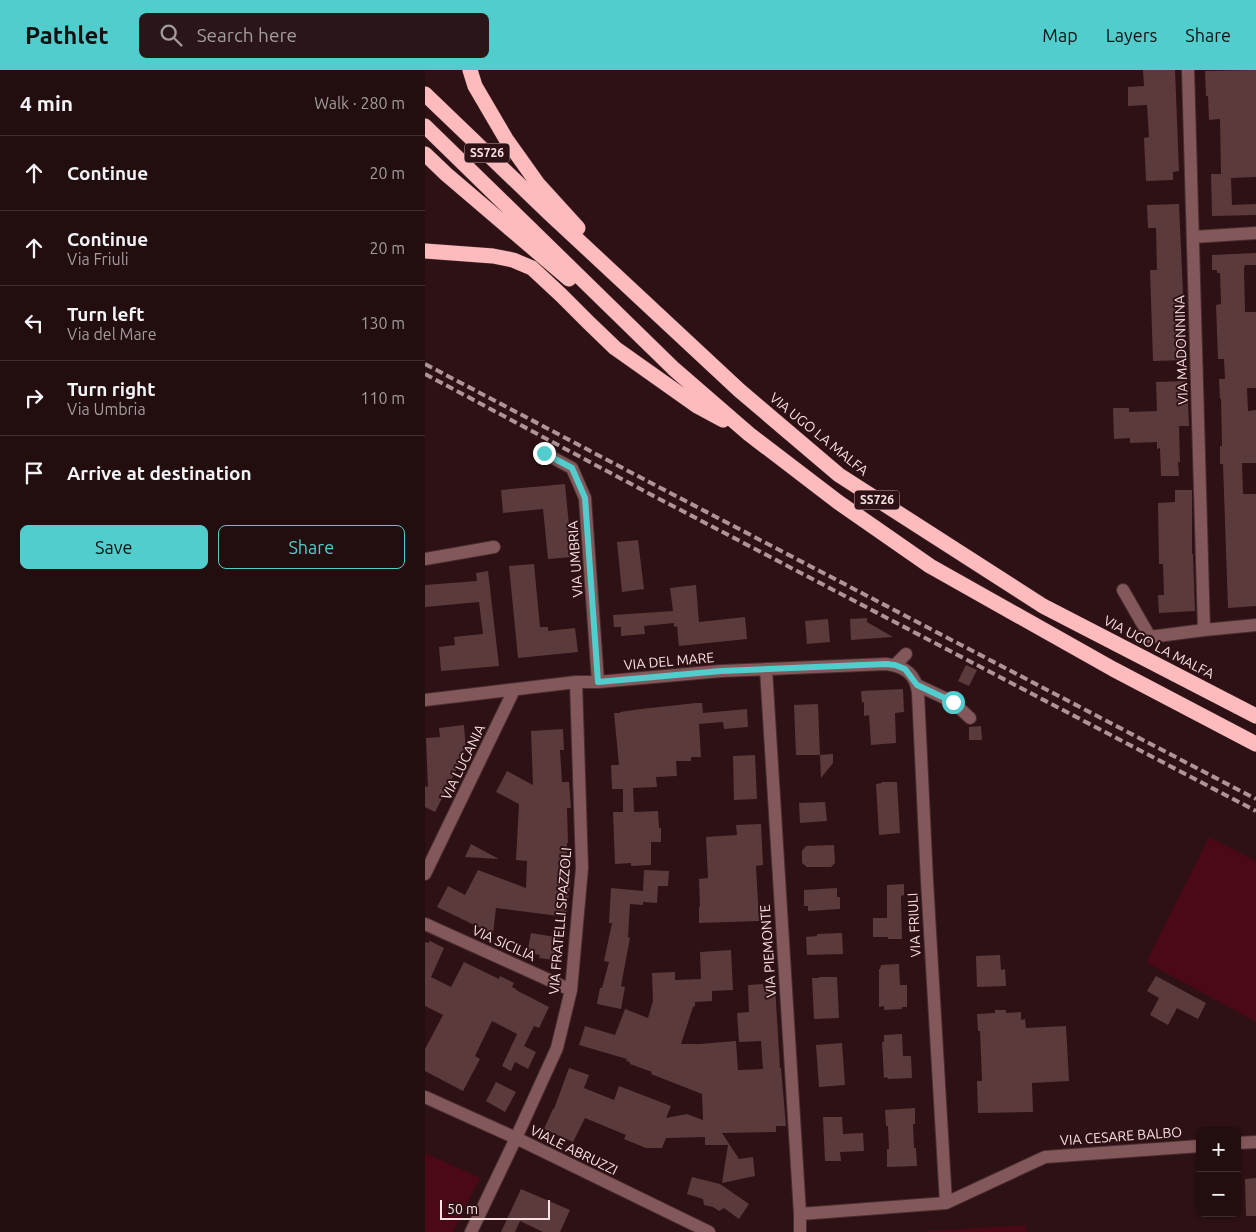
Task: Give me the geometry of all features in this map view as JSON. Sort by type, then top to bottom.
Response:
[{"type":"highway","points":[[470,70],[475,86],[505,139],[538,184],[643,299]]},
{"type":"highway","name":"VIA UGO LA MALFA","points":[[425,94],[549,213],[739,390],[839,475],[1043,606],[1256,716]]},
{"type":"highway","name":"SS726","points":[[425,126],[674,369],[749,434],[838,502],[930,566],[1113,669],[1256,744]]},
{"type":"highway","points":[[425,154],[674,369]]},
{"type":"highway","points":[[425,252],[493,256],[513,260],[532,268],[615,348],[697,406],[749,434]]},
{"type":"street","name":"VIA MADONNINA","points":[[1188,70],[1204,630]]},
{"type":"street","points":[[1193,237],[1256,233]]},
{"type":"street","name":"VIA UMBRIA","points":[[544,453],[572,468],[585,498],[598,682]]},
{"type":"street","points":[[425,559],[494,547]]},
{"type":"street","points":[[1123,590],[1150,637],[1256,624]]},
{"type":"street","points":[[891,664],[906,654]]},
{"type":"street","points":[[891,664],[905,669],[917,685],[953,702],[970,718]]},
{"type":"street","name":"VIA DEL MARE","points":[[425,700],[576,682],[598,682],[721,671],[891,664]]},
{"type":"street","name":"VIA PIEMONTE","points":[[766,669],[800,1232]]},
{"type":"street","name":"VIA FRATELLI SPAZZOLI","points":[[471,1232],[557,1048],[571,990],[582,868],[576,682]]},
{"type":"street","name":"VIA FRIULI","points":[[917,685],[945,1203]]},
{"type":"street","name":"VIA LUCANIA","points":[[425,874],[514,690]]},
{"type":"street","name":"VIA SICILIA","points":[[425,924],[571,990]]},
{"type":"street","name":"VIALE ABRUZZI","points":[[425,1097],[516,1138],[709,1232]]},
{"type":"street","points":[[1241,1143],[1256,1142]]},
{"type":"street","name":"VIA CESARE BALBO","points":[[945,1203],[1045,1157],[1196,1146]]},
{"type":"street","points":[[800,1214],[945,1203]]},
{"type":"shaded area","points":[[1209,837],[1256,861],[1256,1022],[1146,962]]},
{"type":"shaded area","points":[[425,1153],[480,1178],[453,1232],[425,1232]]},
{"type":"shaded area","points":[[1026,1225],[1026,1232],[916,1232]]},
{"type":"building","points":[[1143,70],[1175,70],[1179,171],[1173,172],[1173,180],[1146,181],[1144,138],[1149,137],[1147,105],[1128,106],[1128,87],[1144,86]]},
{"type":"building","points":[[1256,70],[1256,177],[1231,178],[1232,205],[1256,204],[1256,215],[1212,216],[1211,174],[1221,174],[1220,119],[1209,120],[1205,71]]},
{"type":"building","points":[[1179,204],[1186,360],[1153,361],[1150,270],[1157,270],[1156,228],[1148,228],[1147,205]]},
{"type":"building","points":[[1256,253],[1256,265],[1245,265],[1244,268],[1245,312],[1256,312],[1256,388],[1247,388],[1248,411],[1256,410],[1256,463],[1242,463],[1243,494],[1256,494],[1256,606],[1228,608],[1223,464],[1220,464],[1220,446],[1222,446],[1219,379],[1225,379],[1224,359],[1218,359],[1216,305],[1221,304],[1220,273],[1217,273],[1217,270],[1212,270],[1212,255]]},
{"type":"building","points":[[1187,381],[1189,426],[1179,426],[1179,476],[1161,476],[1160,448],[1157,449],[1157,442],[1130,443],[1130,438],[1114,439],[1113,408],[1129,408],[1129,412],[1157,411],[1156,382]]},
{"type":"building","points":[[565,484],[572,557],[548,559],[543,509],[503,513],[501,490]]},
{"type":"building","points":[[1175,490],[1192,490],[1192,554],[1195,611],[1159,613],[1158,595],[1164,595],[1163,564],[1159,564],[1158,503],[1175,502]]},
{"type":"building","points":[[638,540],[644,589],[622,592],[617,542]]},
{"type":"building","points":[[534,564],[540,627],[548,627],[548,631],[575,628],[578,652],[518,658],[509,566]]},
{"type":"building","points":[[488,571],[499,666],[441,671],[439,647],[455,645],[454,637],[483,634],[479,602],[425,607],[425,585],[477,581],[476,573]]},
{"type":"building","points":[[696,585],[699,622],[745,617],[747,639],[679,646],[677,626],[674,627],[674,623],[644,626],[645,634],[621,636],[621,627],[614,627],[613,615],[673,611],[670,588]]},
{"type":"building","points":[[867,618],[867,622],[893,637],[851,640],[850,619]]},
{"type":"building","points":[[828,619],[830,642],[807,644],[805,621]]},
{"type":"building","points":[[966,665],[977,670],[969,686],[958,681]]},
{"type":"building","points":[[903,689],[904,712],[895,713],[896,743],[871,745],[869,715],[864,716],[864,702],[862,703],[861,691]]},
{"type":"building","points":[[702,703],[703,713],[747,709],[748,727],[724,729],[723,722],[699,724],[701,757],[691,757],[691,761],[676,761],[677,776],[656,777],[657,787],[633,788],[634,812],[658,811],[661,842],[651,842],[651,865],[631,866],[631,863],[615,864],[613,812],[623,812],[623,789],[612,789],[611,765],[619,765],[614,713]]},
{"type":"building","points":[[818,704],[820,755],[796,755],[794,705]]},
{"type":"building","points":[[464,725],[466,751],[435,812],[425,807],[425,786],[428,787],[426,738],[440,737],[439,728]]},
{"type":"building","points":[[981,726],[982,740],[969,740],[969,727]]},
{"type":"building","points":[[563,729],[564,750],[560,750],[562,782],[569,782],[571,808],[567,808],[567,869],[570,869],[571,879],[566,917],[496,908],[493,934],[437,907],[448,886],[465,895],[478,870],[526,888],[527,861],[516,860],[519,804],[496,792],[507,771],[533,785],[531,731]]},
{"type":"building","points":[[833,754],[833,763],[821,778],[820,755]]},
{"type":"building","points":[[755,755],[757,799],[734,800],[733,756]]},
{"type":"building","points":[[897,782],[900,833],[879,835],[876,784]]},
{"type":"building","points":[[825,802],[827,821],[800,823],[799,803]]},
{"type":"building","points":[[761,824],[763,865],[756,866],[759,921],[699,923],[699,879],[708,878],[706,837],[737,835],[736,825]]},
{"type":"building","points":[[471,844],[499,859],[465,857]]},
{"type":"building","points":[[834,845],[835,863],[831,867],[807,867],[802,863],[802,851],[806,846]]},
{"type":"building","points":[[644,870],[669,871],[668,886],[658,886],[657,903],[643,902],[643,905],[630,904],[628,937],[630,938],[621,986],[625,987],[621,1009],[597,1004],[600,988],[602,988],[609,962],[604,961],[612,923],[609,923],[611,888],[643,891]]},
{"type":"building","points":[[904,884],[904,895],[901,896],[902,939],[873,937],[873,918],[887,918],[887,885]]},
{"type":"building","points":[[837,888],[837,897],[840,897],[840,909],[808,911],[808,906],[804,906],[804,890]]},
{"type":"building","points":[[531,933],[561,938],[559,954],[554,953],[553,960],[539,958],[540,955],[527,953]]},
{"type":"building","points":[[842,933],[843,954],[807,955],[806,937],[817,936],[817,934]]},
{"type":"building","points":[[430,941],[444,948],[431,977],[451,987],[464,962],[499,979],[500,976],[514,983],[512,987],[516,990],[549,1007],[539,1028],[534,1026],[524,1046],[536,1052],[528,1069],[515,1062],[511,1071],[502,1066],[517,1034],[492,1021],[475,1056],[480,1059],[463,1091],[425,1071],[425,1049],[443,1015],[425,1006],[425,942],[428,943]]},
{"type":"building","points":[[731,950],[733,990],[712,991],[712,1001],[695,1002],[681,1044],[736,1041],[738,1070],[763,1069],[761,1041],[739,1042],[737,1013],[749,1012],[748,985],[763,984],[763,987],[775,986],[786,1126],[776,1126],[776,1132],[722,1133],[739,1159],[753,1157],[755,1176],[722,1183],[728,1145],[705,1145],[705,1137],[666,1138],[662,1148],[646,1148],[624,1139],[626,1135],[585,1118],[573,1142],[544,1129],[554,1109],[569,1068],[589,1075],[584,1088],[614,1100],[619,1086],[671,1106],[666,1118],[687,1114],[703,1120],[702,1094],[651,1074],[652,1072],[630,1064],[630,1062],[626,1061],[627,1059],[579,1045],[585,1026],[615,1035],[625,1009],[648,1018],[653,1001],[652,973],[675,972],[675,980],[701,979],[700,952]]},
{"type":"building","points":[[1000,955],[1001,970],[1005,969],[1006,986],[977,987],[976,956]]},
{"type":"building","points":[[899,964],[900,985],[907,985],[907,1007],[884,1010],[884,1006],[879,1007],[879,969],[881,965]]},
{"type":"building","points":[[1156,976],[1206,1003],[1198,1019],[1177,1008],[1168,1025],[1150,1015],[1159,998],[1147,991]]},
{"type":"building","points":[[837,977],[839,1018],[814,1019],[812,978]]},
{"type":"building","points":[[995,1010],[1006,1010],[1006,1013],[1021,1012],[1021,1020],[1025,1019],[1026,1028],[1066,1026],[1069,1081],[1032,1083],[1033,1112],[978,1113],[977,1081],[982,1081],[980,1031],[978,1031],[977,1014],[995,1013]]},
{"type":"building","points":[[902,1034],[903,1056],[911,1056],[912,1078],[884,1078],[882,1042],[884,1042],[884,1035]]},
{"type":"building","points":[[842,1043],[845,1085],[819,1087],[816,1045]]},
{"type":"building","points":[[496,1082],[516,1092],[505,1112],[486,1101]]},
{"type":"building","points":[[915,1108],[915,1124],[913,1124],[917,1166],[887,1167],[887,1149],[889,1149],[885,1110]]},
{"type":"building","points":[[823,1117],[842,1117],[843,1134],[863,1133],[864,1151],[840,1152],[841,1161],[825,1161]]},
{"type":"building","points":[[692,1177],[720,1184],[749,1204],[739,1219],[724,1208],[719,1211],[704,1205],[703,1199],[687,1194]]},
{"type":"building","points":[[1256,1178],[1256,1216],[1246,1216],[1245,1179]]},
{"type":"building","points":[[521,1189],[570,1210],[560,1232],[543,1232],[520,1221],[515,1232],[501,1232]]},
{"type":"railway","points":[[425,364],[1256,799]]},
{"type":"railway","points":[[425,374],[648,493],[1256,811]]},
{"type":"route","points":[[544,453],[572,468],[585,498],[598,682],[721,671],[886,664],[905,669],[917,685],[953,702]]}]
